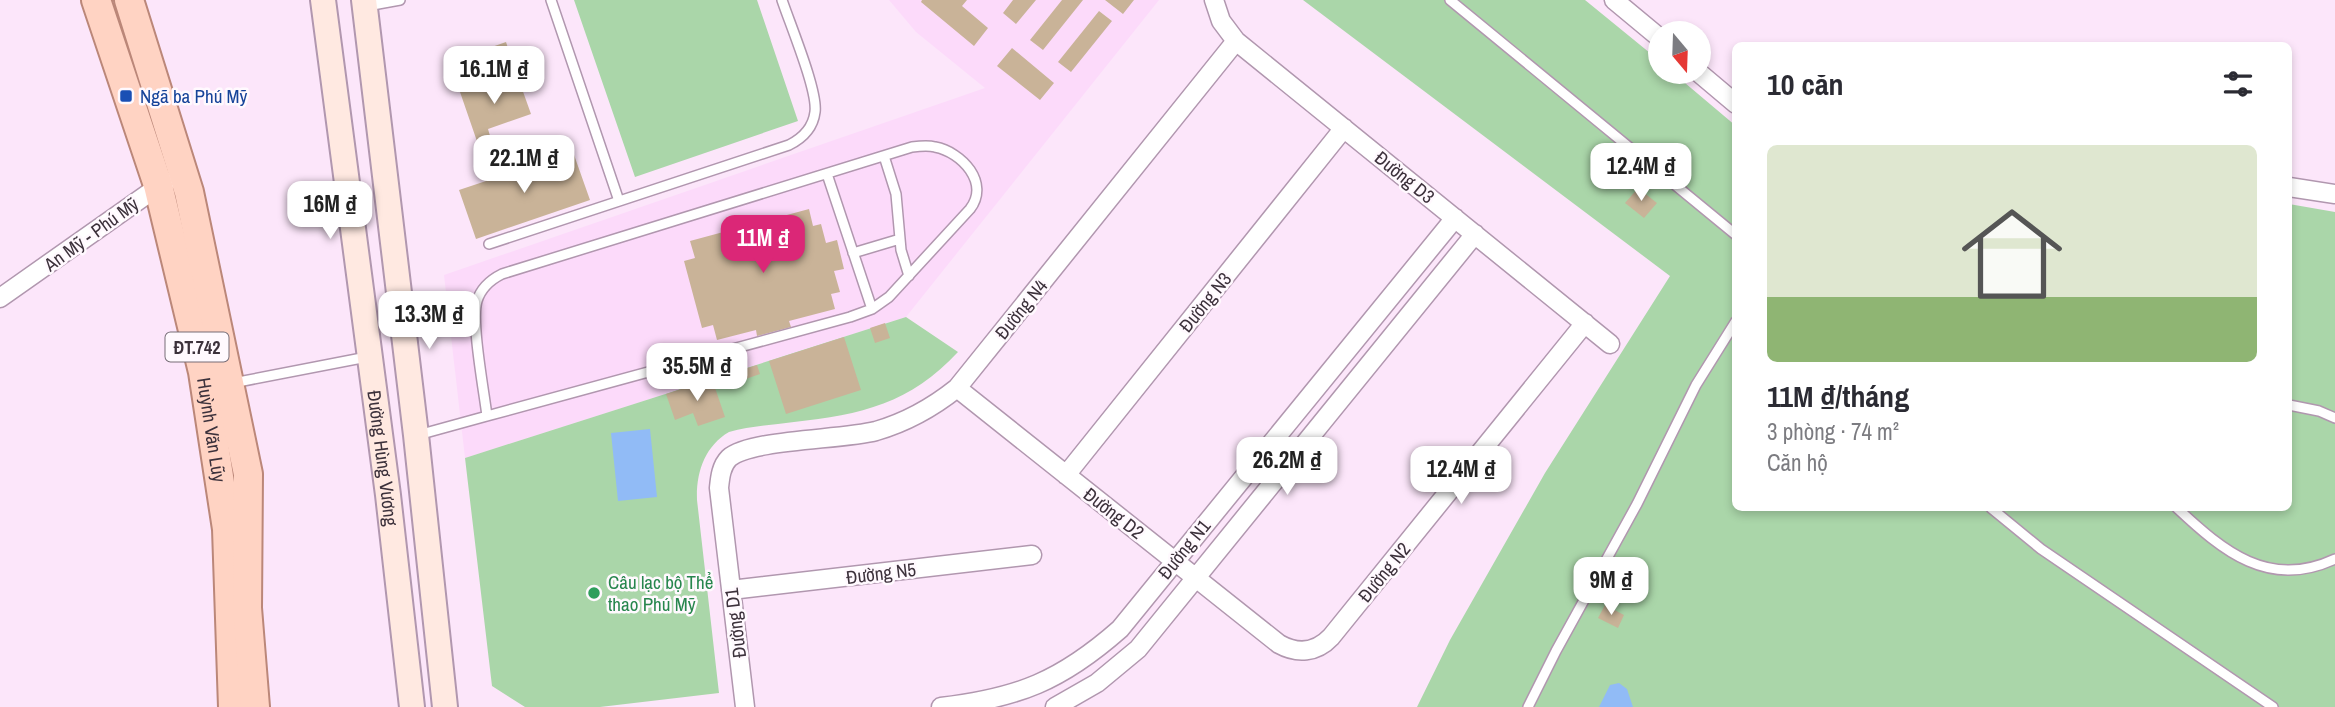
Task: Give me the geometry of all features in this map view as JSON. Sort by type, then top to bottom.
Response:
[{"type":"main road","name":"Huỳnh Văn Lũy","points":[[96,0],[158,185],[202,372],[227,528],[233,707]]},
{"type":"main road","name":"Huỳnh Văn Lũy","points":[[129,0],[189,192],[248,474],[247,608],[255,707]]},
{"type":"main road","name":"Đường Hùng Vương","points":[[323,0],[388,495],[412,707]]},
{"type":"main road","name":"Đường Hùng Vương","points":[[364,3],[416,435],[444,707]]},
{"type":"main road","points":[[367,344],[402,325]]},
{"type":"street","name":"Đường D3","points":[[1214,0],[1221,21],[1236,41],[1610,344]]},
{"type":"street","points":[[1614,0],[1648,28]]},
{"type":"street","name":"Đường N4","points":[[730,457],[761,446],[877,430],[918,415],[957,388],[1236,41]]},
{"type":"street","points":[[1712,84],[1732,101]]},
{"type":"street","name":"Đường N3","points":[[1066,475],[1344,128]]},
{"type":"street","name":"An Mỹ - Phú Mỹ","points":[[0,298],[158,185],[183,172]]},
{"type":"street","points":[[2292,187],[2335,194]]},
{"type":"street","name":"Đường N1","points":[[942,707],[987,701],[1041,684],[1082,661],[1120,629],[1455,218]]},
{"type":"street","name":"Đường N1","points":[[1055,707],[1119,667],[1138,649],[1475,234]]},
{"type":"street","name":"Đường N2","points":[[1310,650],[1322,646],[1331,637],[1585,323]]},
{"type":"street","name":"Đường D2","points":[[957,388],[1279,644],[1294,650],[1310,650]]},
{"type":"street","name":"Đường D1","points":[[730,457],[722,471],[719,488],[745,707]]},
{"type":"street","name":"Đường N5","points":[[731,590],[1032,555]]},
{"type":"lane","points":[[364,3],[400,0]]},
{"type":"lane","points":[[551,0],[619,201]]},
{"type":"lane","points":[[489,244],[801,139],[816,113],[814,93],[782,0]]},
{"type":"lane","points":[[1450,0],[1732,232]]},
{"type":"lane","points":[[416,435],[487,416],[850,317],[872,309],[909,276],[974,203],[977,182],[963,162],[944,149],[923,146],[502,274],[482,290],[475,310],[487,416]]},
{"type":"lane","points":[[884,156],[895,194],[900,239],[909,276]]},
{"type":"lane","points":[[827,174],[872,309]]},
{"type":"lane","points":[[853,253],[900,239]]},
{"type":"lane","points":[[402,325],[475,310]]},
{"type":"lane","points":[[1528,707],[1625,527],[1696,385],[1732,327]]},
{"type":"lane","points":[[229,384],[367,344]]},
{"type":"lane","points":[[2292,406],[2319,411],[2335,418]]},
{"type":"lane","points":[[1996,511],[2071,571],[2152,623],[2273,707]]},
{"type":"lane","points":[[2181,511],[2228,551],[2260,567],[2301,570],[2335,559]]},
{"type":"shaded area","points":[[889,0],[1159,0],[906,317],[465,458],[444,275],[985,88],[916,32]]},
{"type":"green space","points":[[574,0],[757,0],[798,121],[635,177]]},
{"type":"green space","points":[[1303,0],[1585,0],[1648,51],[1648,84],[1686,84],[1732,123],[1732,511],[2292,511],[2292,205],[2335,212],[2335,707],[1417,707],[1450,640],[1545,473],[1670,276]]},
{"type":"green space","name":"Câu lạc bộ Thể thao Phú Mỹ","points":[[906,317],[958,352],[922,383],[884,404],[863,410],[729,432],[708,452],[700,470],[697,500],[719,693],[600,707],[525,707],[492,686],[465,458]]},
{"type":"water","points":[[650,429],[657,497],[618,501],[611,433]]},
{"type":"water","points":[[1619,683],[1627,689],[1633,707],[1599,707],[1610,685]]},
{"type":"building","points":[[967,0],[962,6],[988,28],[974,46],[921,2]]},
{"type":"building","points":[[1013,0],[1036,0],[1016,24],[1003,13]]},
{"type":"building","points":[[1062,0],[1083,0],[1043,50],[1030,40]]},
{"type":"building","points":[[1105,0],[1134,0],[1123,14]]},
{"type":"building","points":[[1099,11],[1112,21],[1071,72],[1058,62]]},
{"type":"building","points":[[506,42],[513,63],[456,83],[449,62]]},
{"type":"building","points":[[1012,48],[1054,83],[1040,100],[997,66]]},
{"type":"building","points":[[516,72],[531,114],[488,129],[493,146],[480,150],[460,92]]},
{"type":"building","points":[[573,152],[590,200],[476,239],[459,190]]},
{"type":"building","points":[[1638,188],[1657,203],[1644,218],[1625,203]]},
{"type":"building","points":[[809,209],[813,226],[821,224],[826,243],[837,240],[844,269],[834,271],[840,292],[831,294],[835,309],[789,321],[791,327],[757,336],[756,330],[717,340],[713,325],[702,328],[684,261],[695,258],[690,241],[727,231],[725,224],[759,215],[761,222]]},
{"type":"building","points":[[885,323],[890,338],[875,343],[870,328]]},
{"type":"building","points":[[844,337],[861,390],[786,414],[769,361]]},
{"type":"building","points":[[757,365],[760,374],[723,387],[719,377]]},
{"type":"building","points":[[712,379],[725,417],[698,426],[693,413],[675,420],[666,394]]},
{"type":"building","points":[[1605,605],[1624,615],[1618,628],[1598,618]]},
{"type":"place","name":"Ngã ba Phú Mỹ","points":[[126,96]]},
{"type":"place","name":"Câu lạc bộ Thể thao Phú Mỹ","points":[[594,593]]}]
